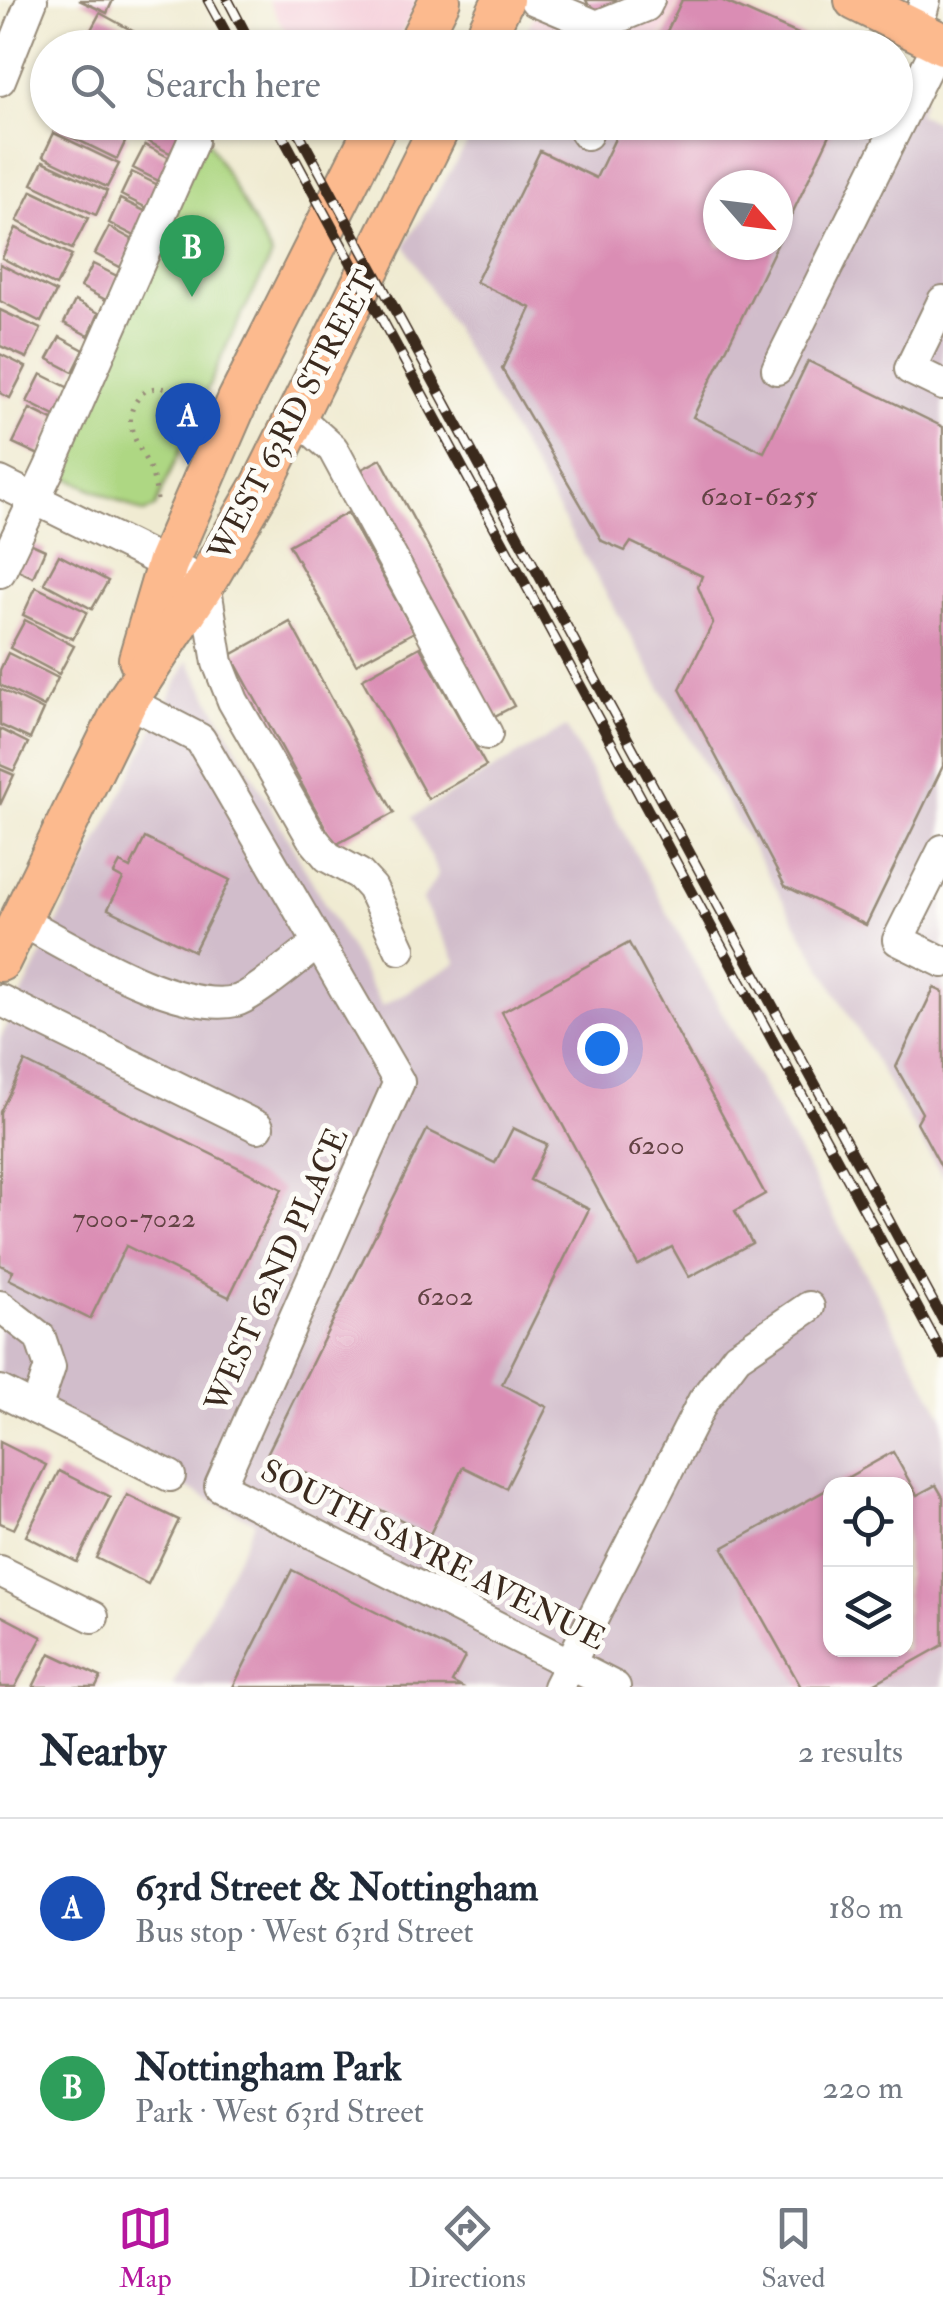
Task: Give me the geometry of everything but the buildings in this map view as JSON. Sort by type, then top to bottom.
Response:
[{"type":"main road","points":[[425,30],[440,0]]},
{"type":"main road","points":[[489,30],[503,0]]},
{"type":"main road","points":[[855,0],[931,29]]},
{"type":"main road","name":"WEST 63RD STREET","points":[[126,701],[167,564],[238,400],[369,140]]},
{"type":"main road","name":"WEST 63RD STREET","points":[[0,961],[126,701],[206,582],[262,485],[433,140]]},
{"type":"street","points":[[0,80],[32,0]]},
{"type":"street","points":[[535,0],[581,30]]},
{"type":"street","points":[[604,30],[646,6],[649,0]]},
{"type":"street","points":[[913,69],[931,29]]},
{"type":"street","points":[[778,369],[881,140]]},
{"type":"street","points":[[0,572],[36,500],[194,141]]},
{"type":"street","points":[[943,302],[910,369],[943,385]]},
{"type":"street","points":[[296,416],[333,448],[488,734]]},
{"type":"street","points":[[0,482],[206,582],[218,663],[233,701],[312,838],[328,857],[359,874],[372,888],[400,948]]},
{"type":"street","points":[[20,920],[154,989],[201,1001],[238,1001],[318,943],[200,738],[126,701]]},
{"type":"street","points":[[943,850],[898,940],[943,962]]},
{"type":"street","name":"WEST 62ND PLACE","points":[[220,1486],[399,1082],[318,943]]},
{"type":"street","points":[[0,1000],[258,1127]]},
{"type":"street","points":[[0,1306],[40,1338],[50,1367],[36,1408]]},
{"type":"street","points":[[564,1676],[703,1402],[737,1356],[809,1307]]},
{"type":"street","points":[[0,1391],[170,1476]]},
{"type":"street","name":"SOUTH SAYRE AVENUE","points":[[220,1486],[564,1676],[616,1687]]},
{"type":"street","points":[[0,1570],[93,1617]]},
{"type":"path","points":[[159,513],[152,476],[131,436],[135,405],[146,390],[161,387],[203,408]]},
{"type":"shaded area","points":[[268,0],[418,0],[403,30],[285,30]]},
{"type":"shaded area","points":[[542,0],[680,0],[665,30],[541,30],[530,25]]},
{"type":"shaded area","points":[[913,93],[924,99],[918,113],[943,125],[943,1178],[405,245],[470,140],[913,140]]},
{"type":"shaded area","points":[[188,660],[382,1006],[457,963],[422,901],[438,874],[412,817],[566,727],[943,1416],[943,1687],[172,1687],[255,1522],[0,1395],[0,1039]]},
{"type":"green space","points":[[208,140],[272,256],[230,338],[155,507],[144,513],[55,472]]},
{"type":"railway","points":[[208,0],[224,30]]},
{"type":"railway","points":[[228,0],[244,30]]},
{"type":"railway","points":[[285,140],[943,1355]]},
{"type":"railway","points":[[303,140],[943,1320]]},
{"type":"place","name":"Nottingham Park","points":[[192,297]]},
{"type":"place","name":"63rd Street & Nottingham","points":[[188,465]]}]
